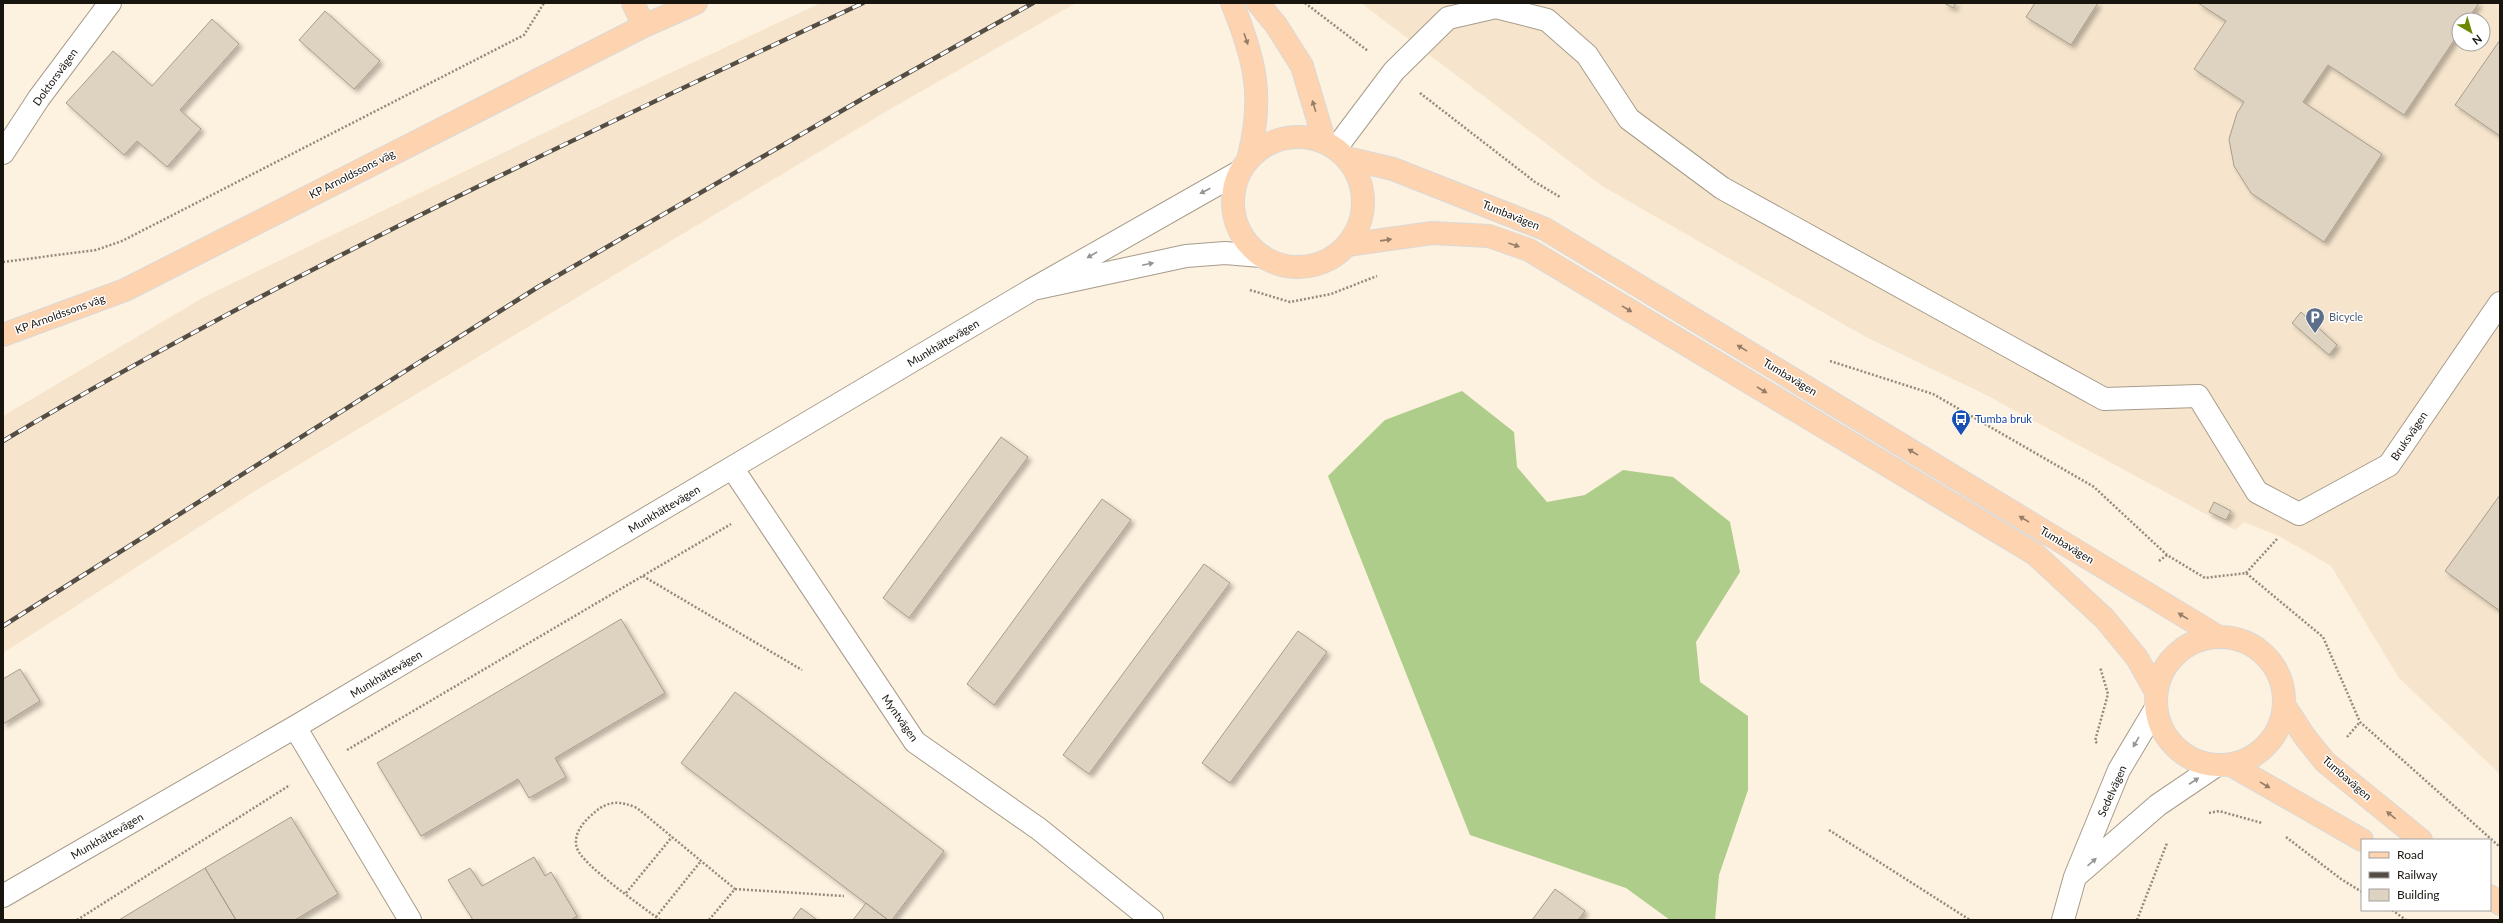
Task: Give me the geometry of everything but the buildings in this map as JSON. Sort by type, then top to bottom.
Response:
[{"type":"main road","points":[[633,3],[644,26]]},
{"type":"main road","name":"KP Arnoldssons väg","points":[[3,335],[125,290],[644,26],[696,3]]},
{"type":"main road","points":[[1232,3],[1247,40],[1257,84],[1255,130],[1232,200],[1235,223],[1246,243],[1261,256],[1286,267],[1309,267],[1322,263],[1348,245],[1432,233],[1489,236],[1529,250],[2035,554],[2105,620],[2137,658],[2156,700],[2162,729],[2178,751],[2195,761],[2224,765],[2361,839]]},
{"type":"main road","points":[[1258,3],[1276,25],[1302,66],[1336,150],[1360,183],[1363,197],[1361,219],[1348,245]]},
{"type":"main road","points":[[1244,164],[1283,140],[1303,137],[1336,150]]},
{"type":"main road","name":"Tumbavägen","points":[[1336,150],[1393,169],[1545,229],[2216,636]]},
{"type":"main road","points":[[2156,700],[2163,670],[2175,655],[2194,642],[2216,636],[2239,639],[2253,646],[2270,660],[2276,670],[2284,691],[2284,705],[2279,727],[2270,742],[2249,758],[2224,765]]},
{"type":"main road","name":"Tumbavägen","points":[[2284,705],[2305,736],[2326,762],[2421,839]]},
{"type":"main road","points":[[2491,897],[2500,904]]},
{"type":"main road","points":[[2491,910],[2500,915]]},
{"type":"street","name":"Doktorsvägen","points":[[3,153],[39,98],[110,3]]},
{"type":"street","name":"Bruksvägen","points":[[1394,72],[1448,18],[1496,7],[1546,20],[1587,55],[1629,119],[1722,188],[2104,399],[2198,396],[2257,492],[2299,514],[2389,465],[2500,304]]},
{"type":"street","points":[[1336,150],[1394,72]]},
{"type":"street","name":"Munkhättevägen","points":[[3,896],[295,727],[1244,164]]},
{"type":"street","name":"Munkhättevägen","points":[[1033,289],[1186,256],[1225,253],[1261,256]]},
{"type":"street","name":"Myntvägen","points":[[733,468],[915,742],[1039,829],[1152,920]]},
{"type":"street","name":"Sedelvägen","points":[[2063,920],[2075,877],[2119,770],[2156,700]]},
{"type":"street","points":[[295,727],[410,920]]},
{"type":"street","points":[[2075,877],[2158,805],[2224,765]]},
{"type":"path","points":[[3,262],[96,250],[122,241],[524,35],[544,3]]},
{"type":"path","points":[[1305,3],[1394,72],[1439,110],[1455,119],[1535,182],[1562,199]]},
{"type":"path","points":[[1823,359],[1933,394],[2094,487],[2167,555],[2205,578],[2246,573],[2279,536]]},
{"type":"path","points":[[2246,573],[2323,637],[2360,722],[2500,846]]},
{"type":"path","points":[[642,576],[802,670]]},
{"type":"path","points":[[2099,665],[2108,694],[2095,741],[2119,770]]},
{"type":"path","points":[[660,920],[581,856],[576,847],[577,834],[583,823],[595,811],[611,802],[624,802],[637,808],[735,889],[844,896]]},
{"type":"path","points":[[2137,920],[2175,820],[2158,805]]},
{"type":"path","points":[[2204,814],[2219,811],[2264,823]]},
{"type":"path","points":[[1829,830],[1970,920]]},
{"type":"path","points":[[2282,834],[2341,879],[2361,891]]},
{"type":"path","points":[[626,893],[672,837]]},
{"type":"path","points":[[656,917],[701,861]]},
{"type":"path","points":[[709,920],[735,889]]},
{"type":"path","points":[[2393,911],[2406,920]]},
{"type":"shaded area","points":[[821,3],[1076,3],[892,108],[255,491],[3,653],[3,416],[206,296],[627,93]]},
{"type":"shaded area","points":[[1361,3],[2500,3],[2500,774],[2399,678],[2331,566],[2279,536],[2244,522],[2235,530],[1988,396],[1866,337],[1602,186]]},
{"type":"green space","points":[[1462,391],[1514,432],[1517,467],[1547,502],[1585,495],[1623,470],[1673,477],[1730,522],[1740,572],[1696,642],[1700,682],[1748,716],[1748,790],[1719,875],[1715,920],[1670,920],[1626,888],[1470,835],[1328,476],[1385,420]]},
{"type":"railway","points":[[3,441],[107,380],[320,266],[536,158],[863,3]]},
{"type":"railway","points":[[3,626],[538,287],[869,95],[1033,3]]},
{"type":"place","name":"Bicycle","points":[[2315,334]]},
{"type":"place","name":"Tumba bruk","points":[[1961,436]]}]
